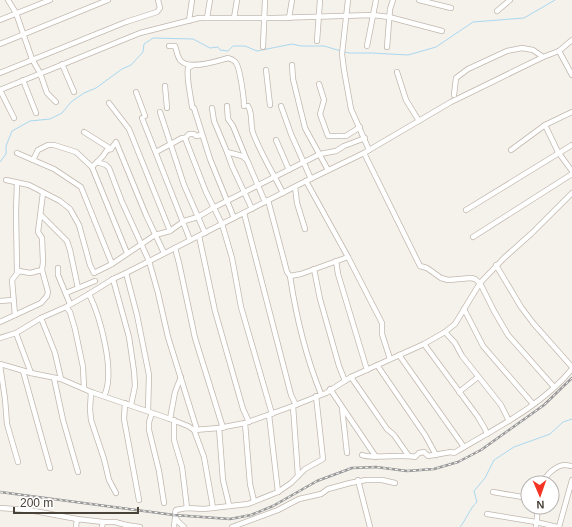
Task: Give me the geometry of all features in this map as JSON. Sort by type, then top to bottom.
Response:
[{"type":"street","points":[[8,0],[16,14],[32,59],[40,73],[47,93],[56,102]]},
{"type":"street","points":[[0,20],[50,0]]},
{"type":"street","points":[[0,44],[108,0]]},
{"type":"street","points":[[0,73],[126,22],[157,12],[160,8],[158,0]]},
{"type":"street","points":[[189,21],[192,0]]},
{"type":"street","points":[[207,18],[210,0]]},
{"type":"street","points":[[234,18],[237,0]]},
{"type":"street","points":[[263,47],[265,0]]},
{"type":"street","points":[[289,18],[292,0]]},
{"type":"street","points":[[317,41],[320,0]]},
{"type":"street","points":[[348,0],[343,52],[351,109],[369,150]]},
{"type":"street","points":[[367,46],[376,0]]},
{"type":"street","points":[[387,47],[390,9],[393,0]]},
{"type":"street","points":[[419,0],[451,8]]},
{"type":"street","points":[[497,11],[509,0]]},
{"type":"street","points":[[14,118],[0,90],[140,33],[198,18],[264,19],[373,14],[442,31]]},
{"type":"street","points":[[0,338],[16,333],[41,318],[68,306],[112,279],[126,274],[164,253],[364,153],[452,102],[543,57],[559,51],[572,40]]},
{"type":"street","points":[[169,46],[175,46],[177,55],[183,63],[193,65],[204,64],[228,58],[237,63],[246,106],[251,113],[253,133],[283,193]]},
{"type":"street","points":[[454,95],[456,78],[468,69],[507,51],[522,48],[533,50],[543,57]]},
{"type":"street","points":[[559,51],[572,75]]},
{"type":"street","points":[[62,64],[74,92]]},
{"type":"street","points":[[193,65],[188,68],[187,75],[190,83],[193,107],[202,135],[234,218]]},
{"type":"street","points":[[292,65],[294,86],[305,128],[328,170]]},
{"type":"street","points":[[266,70],[270,105]]},
{"type":"street","points":[[397,72],[406,100],[419,121]]},
{"type":"street","points":[[23,80],[36,113]]},
{"type":"street","points":[[319,84],[324,100],[320,114],[328,136],[346,136],[360,127]]},
{"type":"street","points":[[165,86],[167,108]]},
{"type":"street","points":[[136,92],[172,196],[184,222],[190,240]]},
{"type":"street","points":[[109,103],[129,129],[170,231]]},
{"type":"street","points":[[174,527],[174,515],[176,510],[242,505],[254,501],[278,492],[310,466],[323,459],[319,395],[298,316],[290,276],[287,272],[267,201],[246,160],[233,126],[228,119],[227,106]]},
{"type":"street","points":[[281,106],[291,134],[311,179]]},
{"type":"street","points":[[212,108],[214,121],[232,166],[252,209]]},
{"type":"street","points":[[160,112],[184,185],[205,233]]},
{"type":"street","points":[[511,150],[545,125],[572,112]]},
{"type":"street","points":[[473,237],[572,173],[558,152],[545,125]]},
{"type":"street","points":[[84,132],[111,149]]},
{"type":"street","points":[[156,152],[185,138],[189,134],[194,134],[196,136],[202,135]]},
{"type":"street","points":[[185,138],[206,192],[222,224],[232,258],[241,307],[270,415],[278,492]]},
{"type":"street","points":[[94,273],[112,264],[155,235],[170,231],[184,222],[198,217],[227,200],[259,186],[320,154],[336,151],[344,146],[365,138]]},
{"type":"street","points":[[276,140],[290,170]]},
{"type":"street","points":[[92,167],[107,150],[111,149],[116,142],[146,215],[164,253]]},
{"type":"street","points":[[33,160],[38,150],[48,145],[54,145],[78,154],[92,167],[127,253]]},
{"type":"street","points":[[466,210],[558,152],[572,145]]},
{"type":"street","points":[[227,152],[242,156],[246,160]]},
{"type":"street","points":[[18,153],[54,169],[81,187],[112,264]]},
{"type":"street","points":[[364,153],[420,266],[427,268],[441,278],[448,280],[471,278],[480,283],[508,334],[554,387]]},
{"type":"street","points":[[97,162],[106,165],[109,168],[122,202],[149,261],[168,337],[204,457],[213,508]]},
{"type":"street","points":[[6,180],[29,185],[60,201],[70,208],[79,226],[90,265],[94,273],[95,281],[91,292],[107,356],[109,380],[104,396]]},
{"type":"street","points":[[306,181],[382,323],[382,334],[390,359]]},
{"type":"street","points":[[15,315],[11,283],[17,272],[17,182]]},
{"type":"street","points":[[295,187],[297,203],[304,229]]},
{"type":"street","points":[[0,322],[41,303],[46,299],[48,292],[42,270],[42,238],[38,232],[43,193]]},
{"type":"street","points":[[18,462],[7,424],[2,395],[0,364],[23,371],[61,379],[90,392],[126,403],[195,430],[221,428],[247,422],[295,406],[326,393],[330,389],[351,377],[424,344],[445,332],[455,324],[480,283],[572,193]]},
{"type":"street","points":[[244,213],[295,406],[298,476]]},
{"type":"street","points":[[40,216],[67,241],[78,288]]},
{"type":"street","points":[[199,236],[219,324],[247,422],[250,484],[254,501]]},
{"type":"street","points":[[175,248],[194,333],[221,428],[224,484],[229,505]]},
{"type":"street","points":[[290,276],[348,257]]},
{"type":"street","points":[[336,261],[338,274],[367,370]]},
{"type":"street","points":[[362,455],[366,457],[408,455],[414,457],[424,452],[428,456],[436,456],[451,452],[454,453],[509,421],[533,404],[554,387],[572,368],[521,308],[496,266]]},
{"type":"street","points":[[58,268],[58,275],[66,293],[68,306],[75,329],[83,367],[84,388]]},
{"type":"street","points":[[314,269],[320,299],[344,381]]},
{"type":"street","points":[[17,272],[23,271],[30,273],[42,270]]},
{"type":"street","points":[[126,274],[137,315],[149,374],[149,430],[164,503]]},
{"type":"street","points":[[112,279],[129,337],[135,386],[131,405]]},
{"type":"street","points":[[66,293],[95,281]]},
{"type":"street","points":[[0,301],[13,300]]},
{"type":"street","points":[[464,309],[484,346],[533,404]]},
{"type":"street","points":[[41,318],[55,353],[61,379]]},
{"type":"street","points":[[445,332],[455,343],[462,356],[501,405],[509,421]]},
{"type":"street","points":[[16,333],[32,373]]},
{"type":"street","points":[[424,344],[478,417],[487,434]]},
{"type":"street","points":[[399,355],[464,447]]},
{"type":"street","points":[[377,365],[424,435],[436,456]]},
{"type":"street","points":[[23,371],[50,468]]},
{"type":"street","points":[[180,377],[175,392],[172,420],[174,440],[182,467],[187,508]]},
{"type":"street","points":[[351,377],[387,429],[394,435],[408,455]]},
{"type":"street","points":[[459,392],[478,377]]},
{"type":"street","points":[[54,378],[63,420],[78,472]]},
{"type":"street","points":[[330,389],[376,457]]},
{"type":"street","points":[[90,392],[91,420],[104,459],[109,480],[116,493]]},
{"type":"street","points":[[126,403],[124,419],[139,500]]},
{"type":"street","points":[[342,408],[347,453]]},
{"type":"street","points":[[548,475],[572,461]]},
{"type":"street","points":[[564,465],[572,466]]},
{"type":"street","points":[[358,480],[370,527]]},
{"type":"street","points":[[232,527],[278,510],[299,499],[321,494],[328,489],[358,480],[395,482]]},
{"type":"street","points":[[487,514],[558,527],[572,480]]},
{"type":"street","points":[[493,492],[520,497]]},
{"type":"street","points":[[0,508],[29,510],[102,524],[115,522],[126,526],[140,527]]},
{"type":"street","points":[[175,518],[184,527]]},
{"type":"street","points":[[76,527],[77,520]]},
{"type":"waterway","points":[[344,52],[408,55],[436,47],[473,22],[524,18],[555,0]]},
{"type":"waterway","points":[[0,162],[6,154],[6,146],[12,131],[30,121],[50,119],[62,113],[71,102],[84,93],[96,88],[122,69],[131,65],[143,52],[144,44],[153,38],[193,39],[210,48],[218,47],[220,50],[228,51],[233,46],[245,46],[257,51],[292,44],[301,46],[324,46],[341,51]]},
{"type":"waterway","points":[[460,527],[472,507],[477,502],[474,491],[485,478],[494,460],[514,447],[550,434],[563,422],[572,419]]},
{"type":"railway","points":[[0,492],[174,515],[230,519],[251,515],[273,506],[317,481],[352,468],[376,467],[407,471],[434,469],[458,462],[481,450],[544,405],[572,378]]}]
